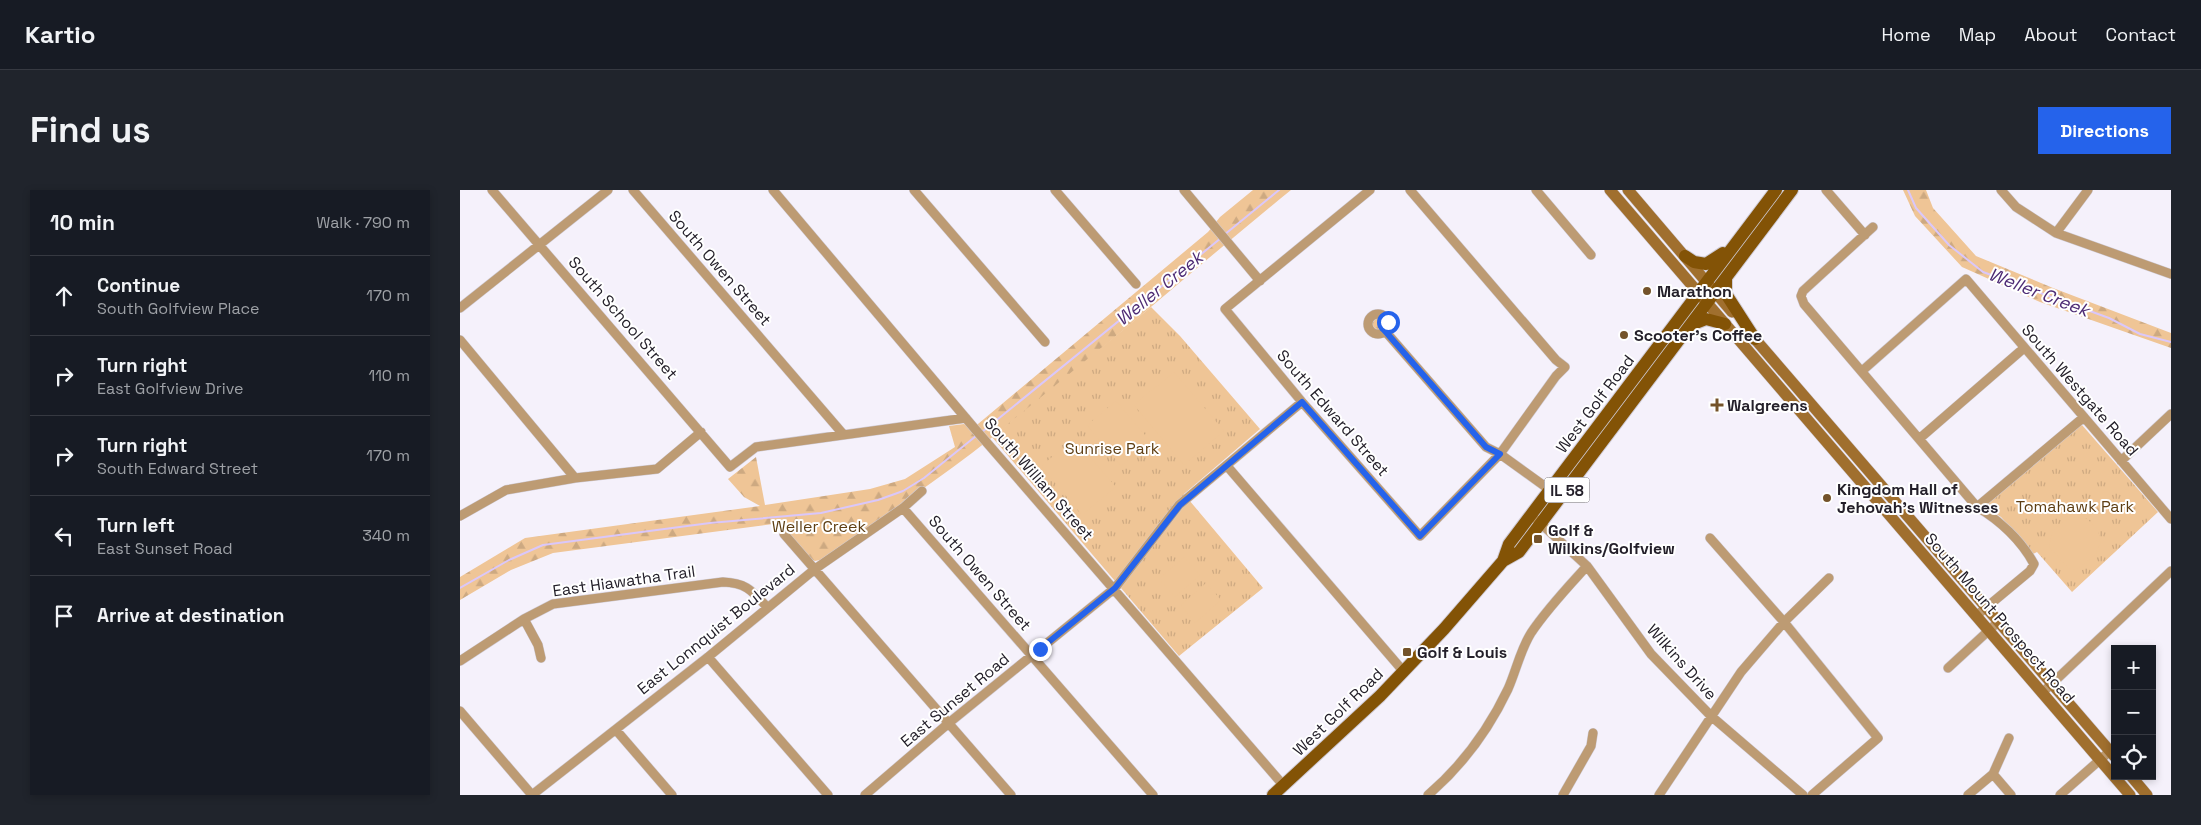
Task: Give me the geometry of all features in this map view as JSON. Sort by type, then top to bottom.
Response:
[{"type":"main road","name":"South Mount Prospect Road","points":[[1610,190],[2130,795]]},
{"type":"main road","name":"South Mount Prospect Road","points":[[1628,190],[2111,753]]},
{"type":"main road","name":"IL 58","points":[[1698,294],[1776,190]]},
{"type":"main road","name":"IL 58","points":[[1707,304],[1792,190]]},
{"type":"main road","points":[[1685,256],[1701,264],[1711,262],[1739,238]]},
{"type":"main road","points":[[1726,278],[1726,294],[1755,339]]},
{"type":"main road","name":"West Golf Road","points":[[1556,494],[1698,294]]},
{"type":"main road","name":"West Golf Road","points":[[1273,795],[1404,672],[1462,609],[1503,561],[1509,544],[1536,520],[1707,304]]},
{"type":"main road","points":[[1691,325],[1706,319],[1724,324]]},
{"type":"main road","points":[[2134,780],[2147,795]]},
{"type":"street","name":"South School Street","points":[[492,190],[730,467],[756,447],[843,434]]},
{"type":"street","points":[[460,308],[608,190]]},
{"type":"street","name":"South Owen Street","points":[[634,190],[843,434]]},
{"type":"street","name":"South William Street","points":[[773,190],[966,418],[1115,588],[1284,786]]},
{"type":"street","points":[[914,190],[1045,342]]},
{"type":"street","points":[[1055,190],[1136,284]]},
{"type":"street","points":[[1184,190],[1260,280],[1370,190]]},
{"type":"street","points":[[1410,190],[1556,360],[1565,366],[1500,454]]},
{"type":"street","points":[[1536,190],[1591,255]]},
{"type":"street","points":[[1826,190],[1865,235]]},
{"type":"street","points":[[2000,190],[2016,207],[2056,233],[2171,274]]},
{"type":"street","points":[[2056,233],[2088,190]]},
{"type":"street","points":[[1872,227],[1803,291],[1801,296],[1804,304],[1977,507],[1996,518],[2029,555],[2034,564],[2030,571],[1976,616]]},
{"type":"street","name":"South Westgate Road","points":[[1862,371],[1966,279],[2171,519]]},
{"type":"street","name":"South Edward Street","points":[[1260,280],[1225,309],[1302,402],[1420,536],[1500,454]]},
{"type":"street","points":[[1385,331],[1486,447],[1500,454],[1556,494]]},
{"type":"street","points":[[460,340],[576,478]]},
{"type":"street","points":[[1920,439],[2024,348]]},
{"type":"street","name":"East Sunset Road","points":[[865,795],[950,722],[1115,588],[1180,505],[1302,402]]},
{"type":"street","points":[[2121,461],[2171,414]]},
{"type":"street","points":[[1977,507],[2084,417]]},
{"type":"street","points":[[843,434],[966,418]]},
{"type":"street","points":[[460,516],[506,490],[576,478],[657,469],[701,432]]},
{"type":"street","points":[[1227,466],[1404,672]]},
{"type":"street","name":"East Lonnquist Boulevard","points":[[532,795],[708,657],[815,569],[903,508],[922,491]]},
{"type":"street","name":"South Owen Street","points":[[903,508],[1152,795]]},
{"type":"street","name":"Wilkins Drive","points":[[1536,520],[1587,566],[1651,654],[1711,716],[1803,795]]},
{"type":"street","points":[[784,534],[950,722],[1011,795]]},
{"type":"street","points":[[1710,538],[1784,622],[1878,738],[1812,795]]},
{"type":"street","points":[[1428,795],[1452,775],[1472,752],[1496,715],[1531,634],[1570,584],[1587,566]]},
{"type":"street","points":[[2042,693],[2171,570]]},
{"type":"street","points":[[1659,795],[1742,672],[1784,622],[1829,578]]},
{"type":"street","name":"East Hiawatha Trail","points":[[460,661],[524,619],[553,604],[723,582],[738,583],[750,588],[767,608]]},
{"type":"street","points":[[524,619],[538,645],[541,658]]},
{"type":"street","points":[[1948,668],[1998,622]]},
{"type":"street","points":[[708,657],[828,795]]},
{"type":"street","points":[[460,711],[532,795]]},
{"type":"street","points":[[616,730],[672,795]]},
{"type":"street","points":[[1563,795],[1590,746],[1593,733]]},
{"type":"street","points":[[1968,795],[1993,774],[2009,738]]},
{"type":"street","points":[[2060,795],[2100,760],[2111,754]]},
{"type":"street","points":[[1993,774],[2011,795]]},
{"type":"green space","name":"Weller Creek","points":[[1253,190],[1291,190],[1013,421],[935,480],[820,560],[815,561],[811,559],[785,530],[773,524],[553,553],[511,570],[460,600],[460,577],[525,538],[760,506],[744,497],[728,479],[756,457],[765,505],[870,489],[905,479],[955,447],[949,426],[964,424],[972,429],[1208,232],[1220,217]]},
{"type":"green space","name":"Weller Creek","points":[[1903,190],[1926,190],[1933,208],[1976,256],[2171,333],[2171,348],[2040,302],[1962,267],[1915,216]]},
{"type":"green space","name":"Sunrise Park","points":[[1151,307],[1180,336],[1260,429],[1184,494],[1263,588],[1179,656],[992,437]]},
{"type":"green space","points":[[1378,318],[1384,324],[1378,330],[1372,324]]},
{"type":"green space","points":[[1174,372],[1224,431],[1184,465],[1134,405]]},
{"type":"green space","points":[[1116,401],[1151,442],[1121,466],[1087,425]]},
{"type":"green space","name":"Tomahawk Park","points":[[2082,425],[2158,512],[2072,592],[2037,552],[2033,554],[2001,517],[1988,509],[1988,504],[1990,500],[2077,427]]},
{"type":"green space","points":[[1074,439],[1116,487],[1082,515],[1041,466]]},
{"type":"green space","points":[[2074,517],[2087,519],[2097,528],[2101,540],[2096,554],[2076,570],[2068,568],[2050,548],[2051,537],[2056,528]]},
{"type":"green space","points":[[1184,557],[1200,575],[1175,597],[1159,579]]},
{"type":"green space","points":[[1206,583],[1221,600],[1195,623],[1181,605]]},
{"type":"waterway","name":"Weller Creek","points":[[1224,235],[1279,190]]},
{"type":"waterway","name":"Weller Creek","points":[[1908,190],[1916,208],[1949,245],[1983,272],[2109,318],[2140,334],[2171,342]]},
{"type":"waterway","name":"Weller Creek","points":[[982,432],[1221,238]]},
{"type":"waterway","name":"Weller Creek","points":[[460,588],[509,560],[543,545],[710,523],[821,513],[878,500],[903,491],[924,478],[976,436]]},
{"type":"place","name":"Marathon","points":[[1647,291]]},
{"type":"place","name":"Scooter's Coffee","points":[[1624,335]]},
{"type":"place","name":"Walgreens","points":[[1717,405]]},
{"type":"place","name":"Kingdom Hall of Jehovah's Witnesses","points":[[1827,498]]},
{"type":"place","name":"Golf & Wilkins/Golfview","points":[[1538,539]]},
{"type":"place","name":"Golf & Louis","points":[[1407,652]]},
{"type":"route","points":[[1040,649],[1115,588],[1180,505],[1302,402],[1420,536],[1500,454],[1486,447],[1385,331],[1388,322]]}]
